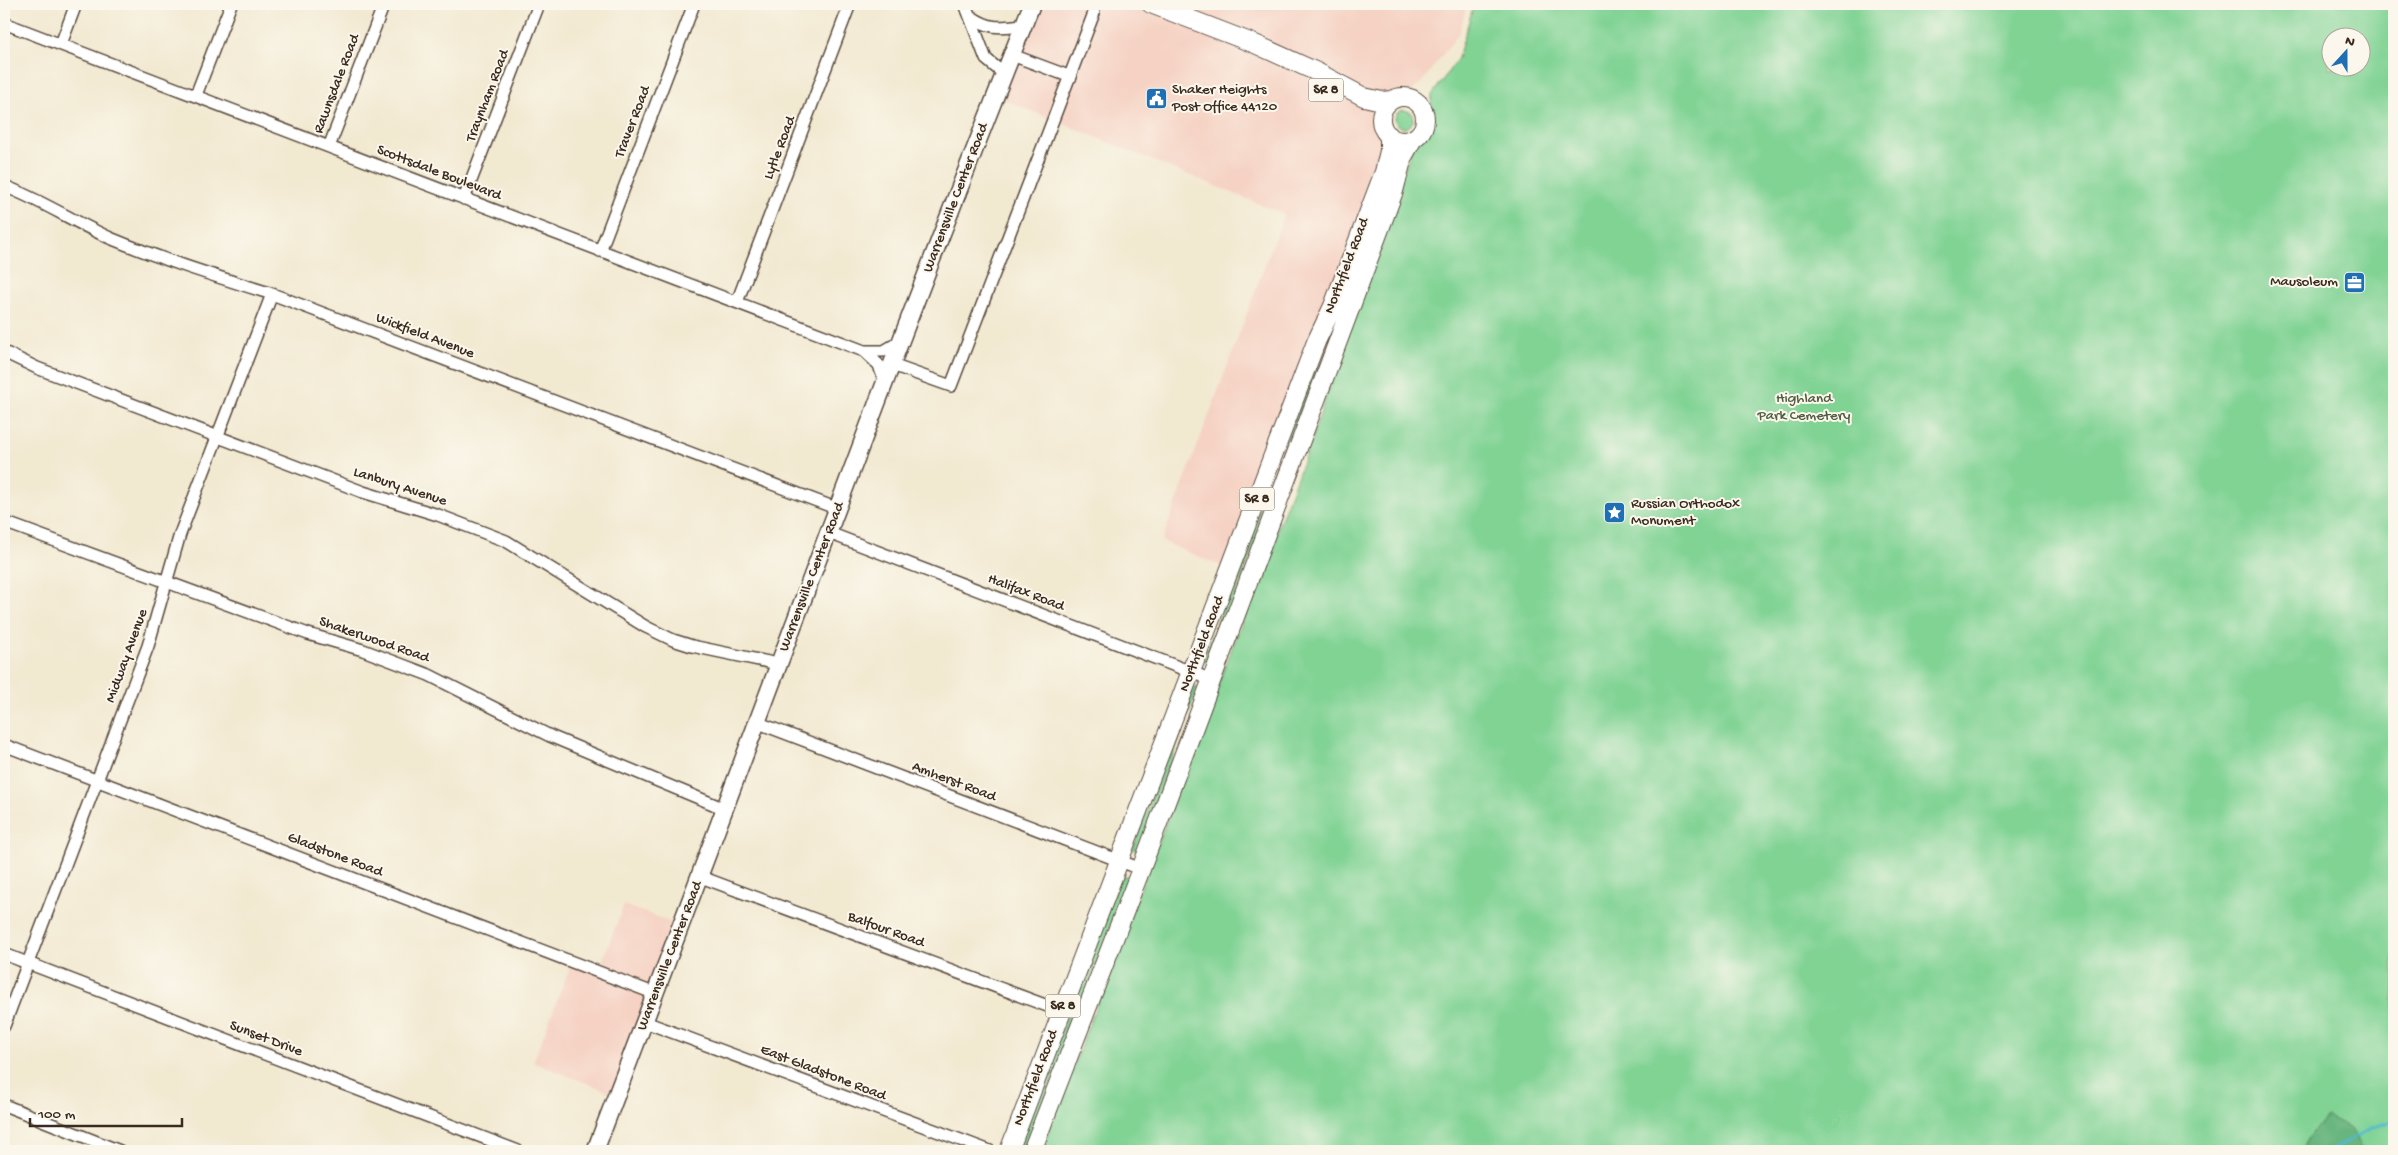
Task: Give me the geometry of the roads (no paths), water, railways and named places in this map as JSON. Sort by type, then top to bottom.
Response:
[{"type":"main road","name":"Warrensville Center Road","points":[[596,1151],[701,877],[778,664],[1032,4]]},
{"type":"main road","name":"SR 8","points":[[1151,4],[1232,35],[1317,72],[1364,97],[1382,102],[1405,97],[1415,100],[1421,106],[1425,119],[1420,134],[1412,139]]},
{"type":"main road","name":"SR 8","points":[[1272,53],[1311,81],[1366,110],[1386,129]]},
{"type":"main road","points":[[1392,100],[1382,113],[1386,129],[1398,140],[1412,139]]},
{"type":"main road","name":"Northfield Road","points":[[1009,1151],[1316,342],[1384,172],[1389,151],[1386,129]]},
{"type":"main road","name":"Northfield Road","points":[[1032,1151],[1212,680],[1394,191],[1403,157],[1412,139]]},
{"type":"street","points":[[61,44],[76,4]]},
{"type":"street","points":[[196,94],[232,4]]},
{"type":"street","name":"Rawnsdale Road","points":[[330,147],[384,4]]},
{"type":"street","name":"Traynham Road","points":[[464,199],[539,4]]},
{"type":"street","name":"Traver Road","points":[[600,251],[694,4]]},
{"type":"street","name":"Lytle Road","points":[[737,302],[850,4]]},
{"type":"street","points":[[965,4],[972,17],[986,59],[1004,74]]},
{"type":"street","points":[[892,365],[951,386],[1094,13]]},
{"type":"street","points":[[972,17],[984,25],[996,28],[1024,26]]},
{"type":"street","name":"Scottsdale Boulevard","points":[[4,23],[196,94],[464,199],[864,351],[884,351],[902,340]]},
{"type":"street","points":[[1012,55],[1071,77]]},
{"type":"street","name":"Wickfield Avenue","points":[[4,186],[25,194],[109,237],[180,265],[272,294],[838,509]]},
{"type":"street","name":"Midway Avenue","points":[[4,1026],[148,646],[168,583],[180,534],[272,294]]},
{"type":"street","name":"Scottsdale Boulevard","points":[[864,351],[879,365],[885,384]]},
{"type":"street","name":"Lanbury Avenue","points":[[4,352],[37,368],[363,492],[438,515],[506,540],[646,627],[673,640],[692,646],[778,664]]},
{"type":"street","name":"Shakerwood Road","points":[[4,522],[308,634],[363,650],[429,675],[550,736],[725,809]]},
{"type":"street","name":"Halifax Road","points":[[829,533],[1212,680]]},
{"type":"street","name":"Amherst Road","points":[[756,722],[1141,869]]},
{"type":"street","name":"Gladstone Road","points":[[4,745],[656,994]]},
{"type":"street","name":"Balfour Road","points":[[701,877],[1061,1011]]},
{"type":"street","name":"Sunset Drive","points":[[4,954],[518,1151]]},
{"type":"street","name":"East Gladstone Road","points":[[645,1022],[990,1151]]},
{"type":"street","points":[[4,1105],[120,1151]]},
{"type":"waterway","points":[[2329,1151],[2372,1129],[2394,1121]]},
{"type":"place","name":"Shaker Heights Post Office 44120","points":[[1156,99]]},
{"type":"place","name":"Mausoleum","points":[[2354,282]]},
{"type":"place","name":"Russian Orthodox Monument","points":[[1615,513]]},
{"type":"park label","name":"Highland Park Cemetery","points":[[1804,408]]}]
